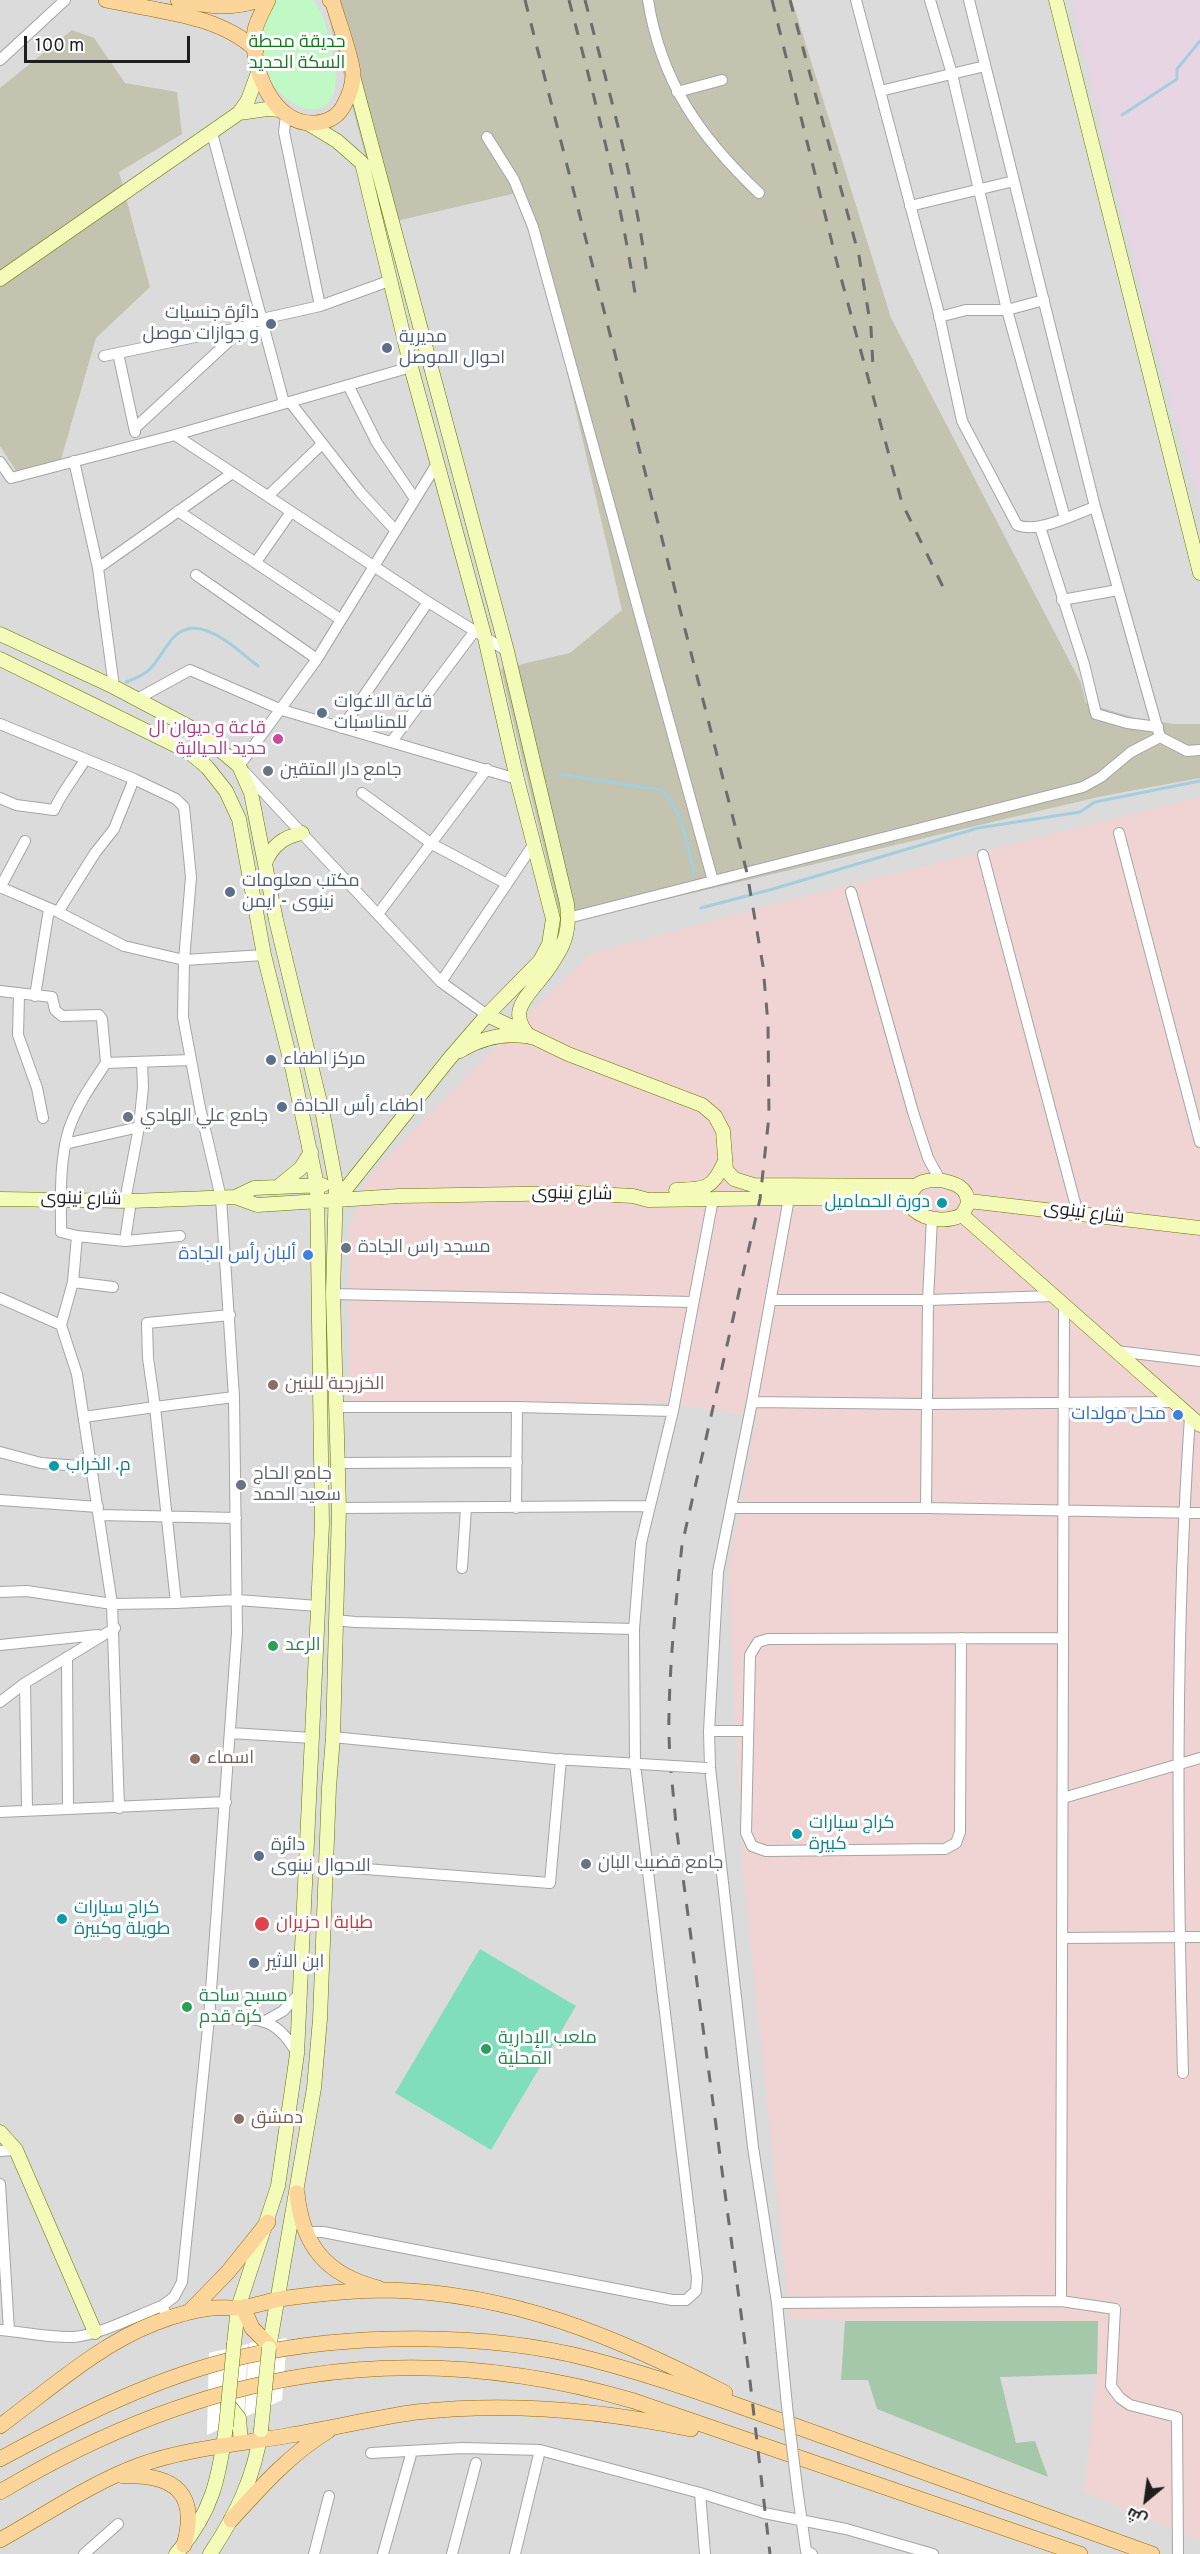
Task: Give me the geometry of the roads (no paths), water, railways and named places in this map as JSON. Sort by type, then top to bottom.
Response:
[{"type":"main road","points":[[106,0],[216,24],[237,34],[256,50]]},
{"type":"main road","points":[[178,0],[220,8],[259,0]]},
{"type":"main road","points":[[268,0],[255,30],[259,70],[268,94],[283,112],[337,141],[362,163],[389,281],[438,462],[479,635],[553,911],[555,946],[487,1015],[449,1059],[337,1200]]},
{"type":"main road","points":[[1056,0],[1200,573]]},
{"type":"main road","points":[[332,1],[507,651],[568,918],[544,976],[521,1004],[519,1018],[525,1032],[530,1037]]},
{"type":"main road","points":[[0,279],[239,113],[248,100],[259,70]]},
{"type":"main road","points":[[309,124],[331,120],[339,113],[350,90],[353,73]]},
{"type":"main road","points":[[239,113],[267,109],[283,112]]},
{"type":"main road","points":[[0,634],[114,687],[200,732],[239,766],[251,794],[323,1115],[336,1184],[333,1294],[339,1508],[333,1737],[321,1992],[314,2088],[269,2346],[260,2435],[250,2478],[231,2520],[210,2554]]},
{"type":"main road","points":[[0,659],[189,752],[207,767],[226,791],[239,819],[264,955],[293,1071],[317,1185],[322,1512],[301,1991],[297,2054],[278,2186],[241,2308],[234,2344],[228,2404],[233,2425],[241,2443]]},
{"type":"main road","points":[[265,863],[272,848],[279,842],[302,833]]},
{"type":"main road","points":[[487,1015],[587,1062],[702,1105],[720,1122],[723,1131],[724,1163],[730,1175],[746,1184],[915,1185],[923,1181],[940,1180],[960,1186],[969,1201],[968,1208],[962,1215],[948,1219],[919,1214],[910,1200],[915,1185]]},
{"type":"main road","points":[[449,1059],[467,1047],[487,1039],[508,1035],[530,1037]]},
{"type":"main road","points":[[293,1071],[311,1068]]},
{"type":"main road","points":[[279,1186],[301,1168],[311,1152]]},
{"type":"main road","points":[[633,1196],[650,1191],[700,1189],[714,1182],[724,1163]]},
{"type":"main road","name":"شارع نينوى","points":[[228,1197],[247,1190],[279,1186],[336,1184]]},
{"type":"main road","name":"شارع نينوى","points":[[0,1199],[128,1201],[228,1197],[257,1205],[482,1194],[577,1193],[633,1196],[648,1200],[789,1198],[910,1200]]},
{"type":"main road","name":"شارع نينوى","points":[[969,1201],[1200,1228]]},
{"type":"main road","points":[[962,1215],[1195,1421]]},
{"type":"main road","points":[[301,1991],[321,1992]]},
{"type":"main road","points":[[0,2132],[16,2150],[95,2332]]},
{"type":"main road","points":[[297,2193],[305,2232],[313,2247],[332,2268],[353,2280],[386,2290]]},
{"type":"main road","points":[[189,2312],[228,2272],[268,2222]]},
{"type":"main road","points":[[0,2426],[108,2347],[154,2324],[165,2312],[241,2308],[277,2300],[386,2290],[432,2292],[477,2299],[567,2321],[656,2357],[778,2420]]},
{"type":"main road","points":[[241,2308],[252,2328],[269,2346]]},
{"type":"main road","points":[[0,2459],[118,2399],[173,2377],[248,2356],[316,2345],[357,2342],[478,2342],[587,2358],[702,2393],[1152,2554]]},
{"type":"main road","points":[[0,2492],[45,2466],[140,2421],[198,2400],[290,2379],[393,2366],[478,2370],[575,2384],[652,2407],[1080,2554]]},
{"type":"main road","points":[[0,2540],[114,2477],[164,2458],[241,2443],[260,2435],[447,2410],[559,2409],[630,2418],[743,2440]]},
{"type":"main road","points":[[180,2550],[201,2522],[211,2501],[224,2445],[233,2425]]},
{"type":"main road","points":[[231,2520],[262,2485],[293,2456],[337,2426]]},
{"type":"main road","points":[[114,2477],[140,2475],[158,2478],[179,2490],[185,2498],[189,2514],[180,2550]]},
{"type":"street","points":[[0,60],[65,0]]},
{"type":"street","points":[[648,0],[661,55],[677,92],[702,132],[721,155],[759,193]]},
{"type":"street","points":[[856,0],[939,317],[962,420],[1017,525],[1024,528],[1040,527],[1095,507]]},
{"type":"street","points":[[930,0],[952,74],[1007,310],[1065,518]]},
{"type":"street","points":[[969,0],[1095,507],[1159,732]]},
{"type":"street","points":[[880,91],[986,66]]},
{"type":"street","points":[[677,92],[722,80]]},
{"type":"street","points":[[283,112],[284,132],[320,306]]},
{"type":"street","points":[[212,133],[287,403],[361,493],[395,530]]},
{"type":"street","points":[[487,137],[514,180],[533,227],[713,881]]},
{"type":"street","points":[[910,206],[1014,181]]},
{"type":"street","points":[[104,356],[243,327],[262,319],[320,306],[389,281]]},
{"type":"street","points":[[939,317],[966,310],[1007,310],[1044,300]]},
{"type":"street","points":[[135,428],[243,327]]},
{"type":"street","points":[[118,353],[135,428],[135,444]]},
{"type":"street","points":[[0,482],[175,435],[411,367]]},
{"type":"street","points":[[348,385],[377,443],[415,499]]},
{"type":"street","points":[[175,435],[231,474],[507,651]]},
{"type":"street","points":[[268,496],[322,444]]},
{"type":"street","points":[[74,461],[98,568],[114,687]]},
{"type":"street","points":[[0,462],[11,478]]},
{"type":"street","points":[[438,462],[317,659],[239,766],[441,982],[487,1015]]},
{"type":"street","points":[[98,568],[231,474]]},
{"type":"street","points":[[178,512],[340,619]]},
{"type":"street","points":[[256,562],[291,512]]},
{"type":"street","points":[[1040,527],[1084,664],[1096,714],[1159,732],[1187,751],[1200,750]]},
{"type":"street","points":[[196,574],[317,659]]},
{"type":"street","points":[[1062,600],[1118,590]]},
{"type":"street","points":[[342,728],[428,602]]},
{"type":"street","points":[[392,741],[479,635]]},
{"type":"street","points":[[137,699],[190,670],[282,710],[517,779]]},
{"type":"street","points":[[0,724],[134,779],[176,799],[184,807],[191,878],[183,960],[183,1017],[200,1108],[228,1197],[237,1599],[226,1802],[182,2282],[165,2312],[76,2337],[46,2336],[4,2330],[0,2184]]},
{"type":"street","points":[[568,918],[1083,787],[1101,777],[1159,732]]},
{"type":"street","points":[[0,798],[16,805],[54,810],[62,792],[69,787],[85,760]]},
{"type":"street","points":[[378,914],[487,769]]},
{"type":"street","points":[[34,996],[54,911],[114,830],[134,779]]},
{"type":"street","points":[[362,793],[432,844],[507,884]]},
{"type":"street","points":[[1119,833],[1200,1142]]},
{"type":"street","points":[[25,841],[0,887],[124,946],[183,960],[264,955]]},
{"type":"street","points":[[441,982],[535,842]]},
{"type":"street","points":[[983,855],[1078,1214]]},
{"type":"street","points":[[851,892],[913,1112],[928,1158],[940,1180]]},
{"type":"street","points":[[0,991],[52,997],[55,1010],[62,1016],[99,1016],[102,1019],[106,1063],[81,1102],[65,1144],[61,1232],[124,1241],[180,1236]]},
{"type":"street","points":[[19,995],[18,1035],[38,1088],[43,1118]]},
{"type":"street","points":[[106,1063],[191,1060]]},
{"type":"street","points":[[124,1241],[139,1127],[143,1087],[142,1062]]},
{"type":"street","points":[[65,1144],[139,1127]]},
{"type":"street","points":[[789,1198],[732,1508],[718,1572],[708,1768],[753,2147],[777,2303],[801,2521],[806,2551],[812,2554]]},
{"type":"street","points":[[305,2232],[323,2232],[672,2301],[686,2300],[696,2291],[696,2267],[637,1764],[634,1629],[641,1543],[673,1411],[713,1199]]},
{"type":"street","points":[[926,1508],[928,1300],[932,1218]]},
{"type":"street","points":[[77,1236],[73,1282],[61,1325],[77,1374],[112,1604],[115,1629],[119,1808]]},
{"type":"street","points":[[73,1282],[113,1287]]},
{"type":"street","points":[[333,1294],[692,1302]]},
{"type":"street","points":[[0,1298],[61,1325]]},
{"type":"street","points":[[771,1300],[1059,1301],[1063,1638],[1060,2301]]},
{"type":"street","points":[[176,1603],[148,1358],[147,1323],[230,1316]]},
{"type":"street","points":[[1116,1351],[1200,1361]]},
{"type":"street","points":[[84,1417],[234,1397]]},
{"type":"street","points":[[752,1402],[926,1404],[1173,1401]]},
{"type":"street","points":[[335,1407],[517,1407],[673,1411]]},
{"type":"street","points":[[516,1508],[517,1407]]},
{"type":"street","points":[[1183,2073],[1178,1764],[1184,1513],[1195,1421]]},
{"type":"street","points":[[0,1452],[41,1463],[92,1467]]},
{"type":"street","points":[[339,1463],[517,1462]]},
{"type":"street","points":[[0,1500],[166,1517],[236,1518]]},
{"type":"street","points":[[339,1508],[649,1506]]},
{"type":"street","points":[[462,1568],[466,1508]]},
{"type":"street","points":[[732,1508],[926,1508],[1200,1513]]},
{"type":"street","points":[[0,1592],[27,1591],[112,1604],[237,1599],[318,1606]]},
{"type":"street","points":[[335,1620],[634,1629]]},
{"type":"street","points":[[0,1702],[25,1683],[103,1634],[115,1629]]},
{"type":"street","points":[[0,1646],[103,1634]]},
{"type":"street","points":[[961,1638],[960,1832],[956,1844],[949,1848],[766,1851],[756,1849],[749,1842],[746,1833],[750,1655],[754,1645],[763,1639],[961,1638],[1063,1638]]},
{"type":"street","points":[[67,1657],[68,1808]]},
{"type":"street","points":[[25,1683],[27,1809]]},
{"type":"street","points":[[709,1731],[748,1731]]},
{"type":"street","points":[[230,1733],[313,1738]]},
{"type":"street","points":[[333,1737],[561,1759],[708,1768]]},
{"type":"street","points":[[1063,1798],[1200,1758]]},
{"type":"street","points":[[326,1866],[550,1883],[561,1759]]},
{"type":"street","points":[[0,1812],[27,1809],[119,1808],[226,1802]]},
{"type":"street","points":[[1062,1938],[1200,1937]]},
{"type":"street","points":[[208,2018],[267,2020],[283,2011],[301,1991]]},
{"type":"street","points":[[267,2020],[287,2038],[297,2054]]},
{"type":"street","points":[[0,2151],[16,2150]]},
{"type":"street","points":[[777,2303],[1060,2301],[1115,2309],[1111,2386],[1120,2398],[1130,2405],[1177,2417],[1182,2553]]},
{"type":"street","points":[[371,2453],[463,2448],[540,2450],[700,2493],[764,2514],[846,2529],[933,2554]]},
{"type":"street","points":[[515,2554],[540,2450]]},
{"type":"street","points":[[383,2554],[412,2451]]},
{"type":"street","points":[[452,2554],[476,2463]]},
{"type":"street","points":[[700,2493],[705,2554]]},
{"type":"street","points":[[314,2554],[329,2496]]},
{"type":"street","points":[[84,2554],[118,2524]]},
{"type":"waterway","points":[[1122,115],[1177,79],[1177,69],[1200,41]]},
{"type":"waterway","points":[[126,682],[148,671],[169,643],[179,633],[190,628],[202,629],[214,634],[258,666]]},
{"type":"waterway","points":[[558,774],[661,790],[675,807],[680,818],[694,875]]},
{"type":"waterway","points":[[701,908],[978,828],[1080,812],[1095,802],[1200,781]]},
{"type":"railway","points":[[525,0],[747,873],[763,966],[768,1024],[769,1116],[760,1199],[682,1545],[672,1651],[669,1729],[676,1825],[750,2381],[770,2554]]},
{"type":"railway","points":[[569,0],[615,187],[636,300]]},
{"type":"railway","points":[[585,0],[636,206],[647,275]]},
{"type":"railway","points":[[772,0],[837,263],[902,503],[945,591]]},
{"type":"railway","points":[[790,0],[859,256],[871,328],[873,367]]},
{"type":"place","name":"دائرة جنسيات و جوازات موصل","points":[[271,324]]},
{"type":"place","name":"مديرية احوال الموصل","points":[[387,348]]},
{"type":"place","name":"قاعة الاغوات للمناسبات","points":[[322,713]]},
{"type":"place","name":"قاعة و ديوان ال حديد الحيالية","points":[[278,739]]},
{"type":"place","name":"جامع دار المتقين","points":[[268,771]]},
{"type":"place","name":"مكتب معلومات نينوى - ايمن","points":[[230,892]]},
{"type":"place","name":"مركز اطفاء","points":[[271,1060]]},
{"type":"place","name":"اطفاء رأس الجادة","points":[[282,1107]]},
{"type":"place","name":"جامع علي الهادي","points":[[128,1117]]},
{"type":"place","name":"دورة الحماميل","points":[[942,1203]]},
{"type":"place","name":"مسجد راس الجادة","points":[[346,1248]]},
{"type":"place","name":"ألبان رأس الجادة","points":[[308,1255]]},
{"type":"place","name":"الخزرجية للبنين","points":[[273,1385]]},
{"type":"place","name":"محل مولدات","points":[[1178,1415]]},
{"type":"place","name":"م. الخراب","points":[[54,1466]]},
{"type":"place","name":"جامع الحاج سعيد الحمد","points":[[241,1485]]},
{"type":"place","name":"الرعد","points":[[273,1646]]},
{"type":"place","name":"اسماء","points":[[195,1759]]},
{"type":"place","name":"كراج سيارات كبيرة","points":[[797,1834]]},
{"type":"place","name":"دائرة الاحوال نينوى","points":[[259,1856]]},
{"type":"place","name":"جامع قضيب البان","points":[[586,1864]]},
{"type":"place","name":"كراج سيارات طويلة وكبيرة","points":[[62,1919]]},
{"type":"place","name":"طبابة ١ حزيران","points":[[262,1924]]},
{"type":"place","name":"ابن الاثير","points":[[254,1963]]},
{"type":"place","name":"مسبح ساحة كرة قدم","points":[[187,2007]]},
{"type":"place","name":"ملعب الإدارية المحلية","points":[[486,2049]]},
{"type":"place","name":"دمشق","points":[[239,2119]]},
{"type":"park label","name":"حديقة محطة السكة الحديد","points":[[297,53]]}]
